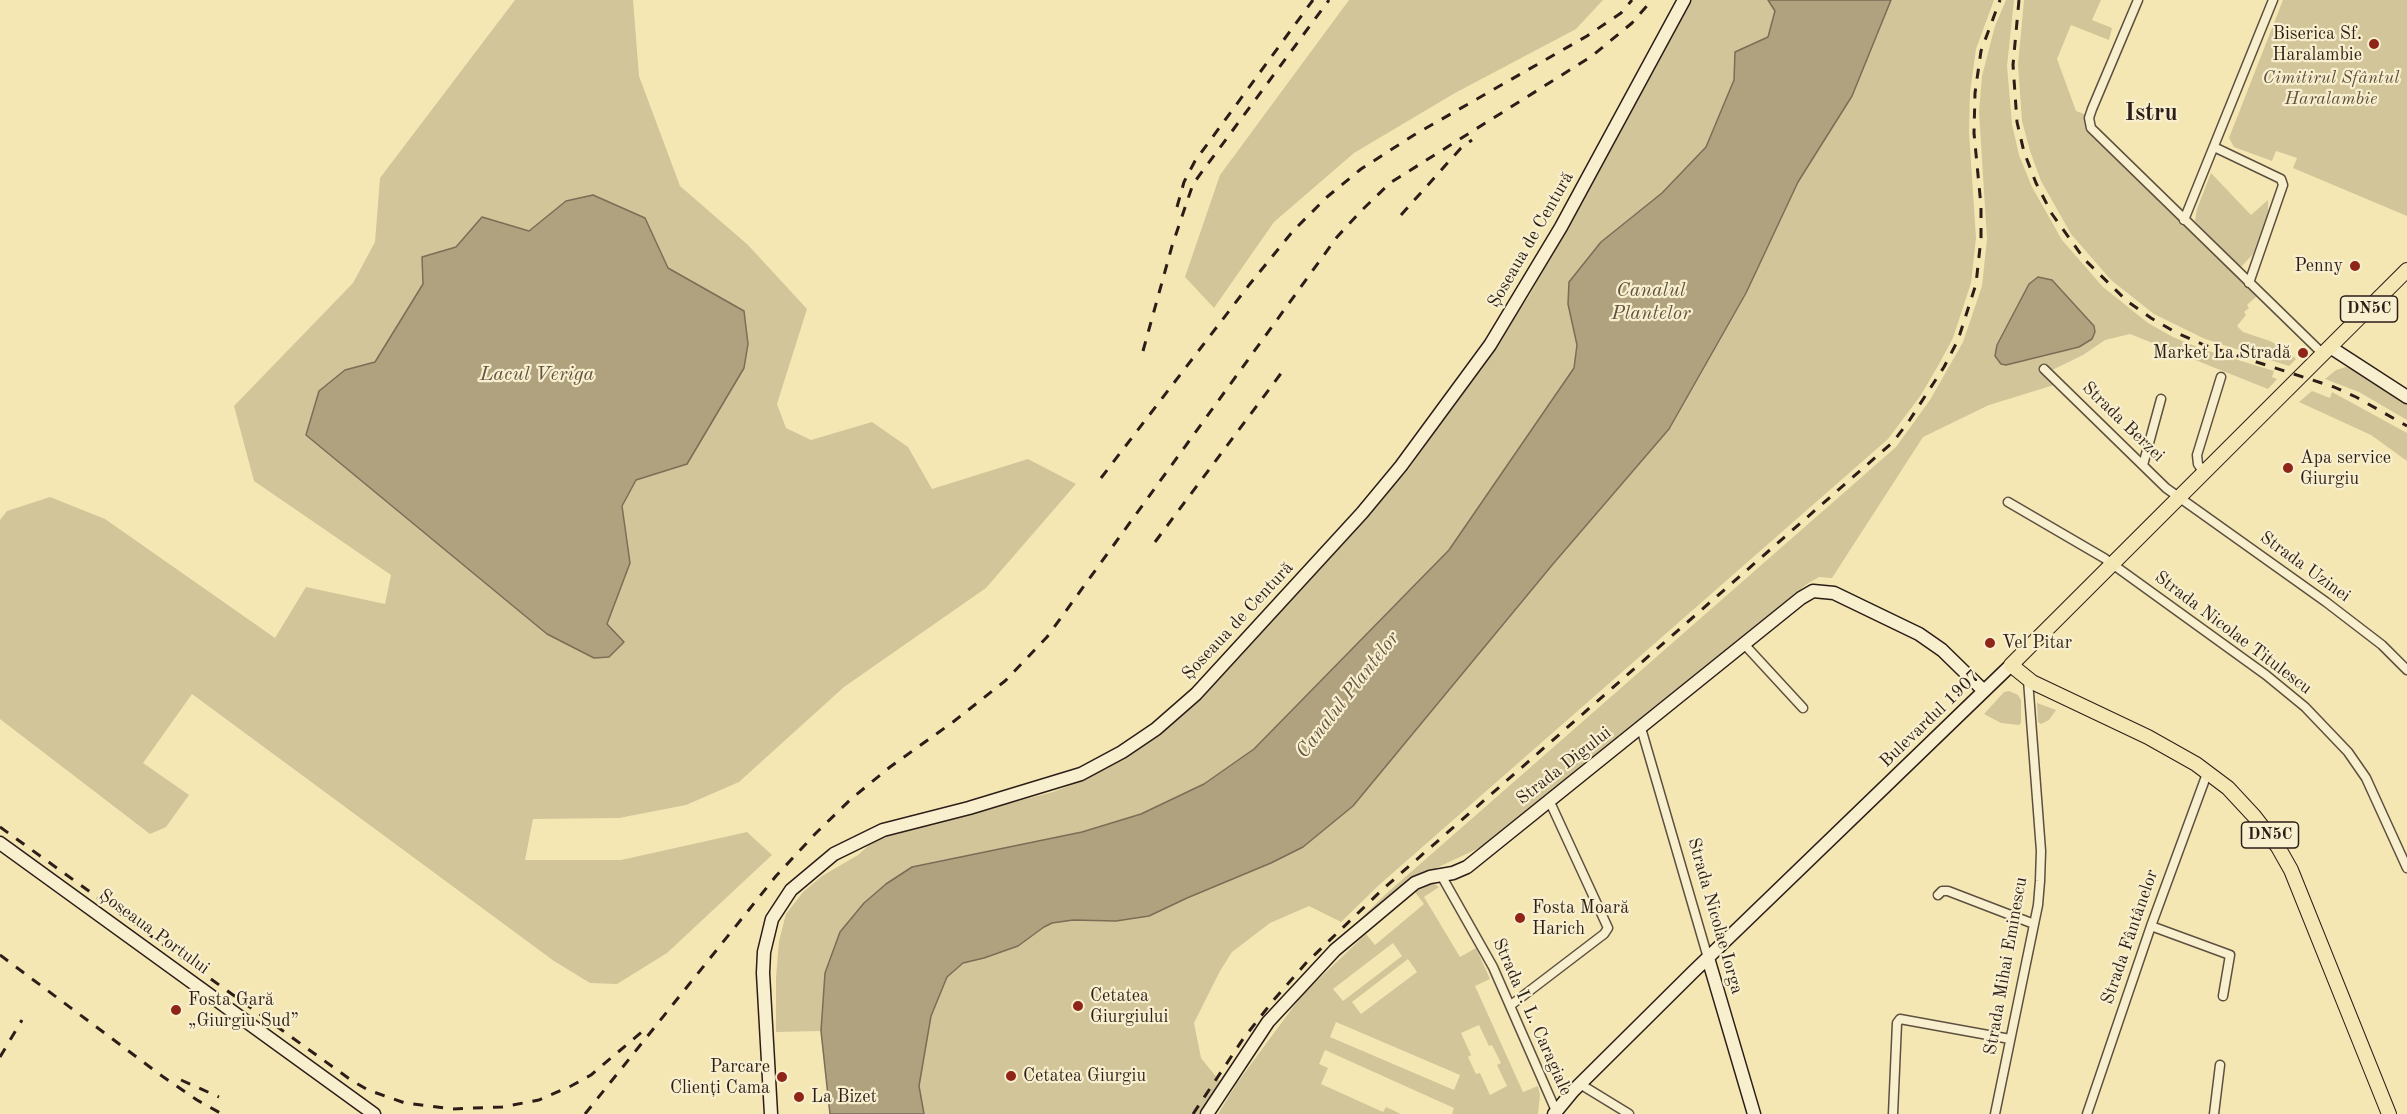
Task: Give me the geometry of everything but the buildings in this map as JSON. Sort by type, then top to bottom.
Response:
[{"type":"main road","name":"Șoseaua de Centură","points":[[771,1114],[764,951],[772,919],[791,890],[834,854],[876,832],[998,800],[1081,774],[1122,752],[1156,729],[1196,694],[1354,522],[1401,466],[1490,345],[1561,227],[1684,0]]},
{"type":"main road","name":"DN5C","points":[[2327,350],[2407,270]]},
{"type":"main road","points":[[2327,350],[2407,397]]},
{"type":"main road","name":"Bulevardul 1907","points":[[1555,1113],[1580,1084],[2011,665],[2327,350]]},
{"type":"main road","name":"Strada Digului","points":[[1207,1114],[1268,1022],[1335,950],[1415,883],[1467,867],[1801,598],[1813,591],[1834,593],[1919,634],[1942,650],[1984,691]]},
{"type":"main road","name":"DN5C","points":[[2011,665],[2028,680],[2148,737],[2208,771],[2228,788],[2254,816],[2285,858],[2389,1114]]},
{"type":"main road","name":"Șoseaua Portului","points":[[0,843],[374,1114]]},
{"type":"main road","name":"Strada Nicolae Iorga","points":[[1708,958],[1754,1114]]},
{"type":"street","points":[[2138,0],[2092,109],[2089,123],[2096,135],[2249,283],[2327,350]]},
{"type":"street","points":[[2184,220],[2273,0]]},
{"type":"street","points":[[2214,147],[2281,179],[2283,185],[2249,283]]},
{"type":"street","name":"Strada Berzei","points":[[2044,369],[2166,488],[2180,497]]},
{"type":"street","points":[[2204,473],[2198,464],[2197,455],[2221,376]]},
{"type":"street","points":[[2142,465],[2161,399]]},
{"type":"street","name":"Strada Uzinei","points":[[2180,497],[2359,626],[2407,670]]},
{"type":"street","name":"Strada Nicolae Titulescu","points":[[2008,502],[2113,564],[2266,675],[2313,715],[2348,752],[2366,778],[2407,868]]},
{"type":"street","points":[[1744,644],[1803,708]]},
{"type":"street","name":"Strada Mihai Eminescu","points":[[1995,1114],[2038,905],[2041,851],[2028,680]]},
{"type":"street","name":"Strada Nicolae Iorga","points":[[1641,728],[1708,958]]},
{"type":"street","name":"Strada Fântânelor","points":[[2086,1114],[2208,771]]},
{"type":"street","points":[[1511,1005],[1604,934],[1608,928],[1549,800]]},
{"type":"street","name":"Strada I. L. Caragiale","points":[[1441,875],[1482,945],[1511,1005],[1555,1113]]},
{"type":"street","points":[[1938,895],[1942,891],[1948,891],[2034,924]]},
{"type":"street","points":[[2151,926],[2230,956],[2223,996]]},
{"type":"street","points":[[1893,1114],[1900,1019],[2010,1039]]},
{"type":"street","points":[[2214,1114],[2220,1065]]},
{"type":"street","points":[[1580,1084],[1629,1114]]},
{"type":"green space","points":[[515,0],[633,0],[639,76],[680,186],[748,245],[807,309],[777,404],[786,428],[811,440],[872,422],[908,447],[932,489],[1028,459],[1076,484],[986,588],[844,687],[739,782],[686,805],[619,818],[533,819],[525,860],[621,860],[747,832],[772,855],[667,953],[617,984],[590,983],[554,961],[192,694],[143,763],[189,795],[166,827],[150,834],[0,719],[0,520],[7,511],[50,497],[105,519],[275,638],[306,587],[385,604],[391,575],[254,481],[234,406],[353,283],[375,242],[380,178]],"holes":[[[566,201],[645,218],[668,268],[744,311],[687,464],[636,480],[622,506],[630,563],[607,624],[345,370],[375,362],[423,284],[422,257],[456,247],[482,217],[529,231]]]},
{"type":"green space","points":[[1349,0],[1603,0],[1576,29],[1455,93],[1354,153],[1274,222],[1214,308],[1185,277],[1220,175]]},
{"type":"green space","points":[[1690,0],[1768,0],[1775,11],[1768,37],[1735,52],[1734,80],[1706,147],[1662,193],[1568,304],[1577,345],[1574,368],[1449,550],[1254,749],[1204,784],[1141,814],[1082,832],[912,867],[886,884],[864,903],[824,1002],[821,1031],[776,1032],[779,941],[786,914],[803,892],[822,876],[858,855],[878,837],[1053,792],[1088,778],[1120,761],[1171,723],[1409,469],[1529,296]]},
{"type":"green space","points":[[1891,0],[1994,0],[1976,49],[1970,92],[1969,132],[1976,238],[1971,283],[1953,338],[1921,395],[1888,439],[1379,885],[1341,922],[1309,906],[1270,923],[1232,952],[1194,1023],[1201,1058],[1222,1084],[1201,1114],[924,1114],[919,1086],[931,1016],[947,977],[963,963],[984,958],[1033,936],[1052,923],[1073,920],[1116,921],[1149,916],[1303,847],[1353,806],[1553,564],[1669,429],[1746,293],[1798,182],[1852,96]]},
{"type":"green space","points":[[2006,0],[2014,0],[2007,66],[2012,124],[2019,155],[2032,187],[2062,240],[2103,287],[2148,323],[2202,349],[2274,371],[2272,377],[2277,379],[2268,389],[2130,334],[2105,340],[2083,355],[2044,374],[2054,385],[1989,405],[1923,437],[1832,578],[1819,577],[1807,584],[1481,847],[1411,880],[1353,930],[1350,929],[1387,893],[1896,447],[1930,400],[1963,342],[1982,286],[1987,239],[1979,112],[1982,76],[1995,26]]},
{"type":"green space","points":[[2024,0],[2101,0],[2092,20],[2112,28],[2109,40],[2071,25],[2057,59],[2076,111],[2087,115],[2089,123],[2140,180],[2257,296],[2247,305],[2249,308],[2244,312],[2246,315],[2237,326],[2243,332],[2270,341],[2287,350],[2296,359],[2289,366],[2205,339],[2154,314],[2111,280],[2071,234],[2041,181],[2022,121],[2018,65]]},
{"type":"green space","name":"Cimitirul Sfântul Haralambie","points":[[2283,0],[2407,0],[2407,216],[2293,168],[2297,158],[2276,151],[2272,161],[2234,147],[2229,138]]},
{"type":"green space","points":[[2211,173],[2251,215],[2268,200],[2268,212],[2253,254],[2242,266],[2236,265],[2195,221],[2197,209]]},
{"type":"green space","points":[[2346,367],[2407,405],[2407,420],[2359,392],[2325,379],[2336,370]]},
{"type":"green space","points":[[2312,391],[2330,398],[2332,392],[2407,433],[2407,461],[2371,435],[2299,402]]},
{"type":"green space","points":[[2009,691],[2018,695],[2021,700],[2021,723],[2019,725],[2001,723],[1984,714],[2004,692]]},
{"type":"green space","points":[[2037,703],[2056,710],[2049,720],[2041,724],[2038,722]]},
{"type":"green space","points":[[1433,883],[1439,887],[1424,897],[1460,957],[1476,948],[1490,979],[1475,986],[1523,1092],[1538,1086],[1540,1095],[1538,1114],[1452,1114],[1454,1108],[1325,1050],[1319,1064],[1328,1068],[1321,1084],[1383,1112],[1386,1107],[1401,1114],[1218,1114],[1237,1083],[1302,995],[1366,934],[1375,945],[1424,904],[1415,892]],"holes":[[[1393,943],[1402,956],[1343,1001],[1333,989]],[[1408,959],[1417,972],[1361,1014],[1352,1002]],[[1336,1022],[1460,1075],[1454,1090],[1330,1037]],[[1479,1025],[1489,1046],[1492,1045],[1501,1063],[1497,1065],[1507,1086],[1490,1095],[1480,1073],[1476,1074],[1468,1057],[1471,1055],[1461,1033]]]},
{"type":"water","name":"Canalul Plantelor","points":[[1768,0],[1891,0],[1852,96],[1798,182],[1746,293],[1669,429],[1553,564],[1353,806],[1303,847],[1149,916],[1116,921],[1073,920],[1052,923],[1018,946],[963,963],[947,977],[931,1016],[919,1086],[924,1114],[830,1114],[821,1031],[825,973],[840,932],[864,903],[886,884],[912,867],[1082,832],[1141,814],[1204,784],[1254,749],[1449,550],[1574,368],[1577,345],[1568,304],[1569,282],[1601,242],[1662,193],[1706,147],[1734,80],[1735,52],[1768,37],[1775,11]]},
{"type":"water","name":"Lacul Veriga","points":[[593,195],[645,218],[668,268],[744,311],[748,344],[744,368],[687,464],[636,480],[622,506],[630,563],[607,624],[624,642],[609,657],[594,658],[547,634],[306,435],[319,391],[345,370],[375,362],[423,284],[422,257],[456,247],[482,217],[529,231],[566,201]]},
{"type":"water","points":[[2038,277],[2052,280],[2094,326],[2095,332],[2092,339],[2079,347],[2006,365],[2001,364],[1995,356],[1997,345],[2029,284]]},
{"type":"railway","points":[[1177,207],[1184,182],[1195,161],[1313,0]]},
{"type":"railway","points":[[1143,351],[1172,246],[1193,184],[1329,0]]},
{"type":"railway","points":[[1101,478],[1249,285],[1293,231],[1327,197],[1361,169],[1414,135],[1587,36],[1621,13],[1632,0]]},
{"type":"railway","points":[[585,1114],[776,876],[816,833],[851,799],[890,767],[1005,681],[1047,637],[1337,237],[1360,212],[1390,183],[1592,56],[1632,23],[1652,0]]},
{"type":"railway","points":[[1193,1114],[1243,1039],[1306,963],[1383,889],[1893,442],[1909,421],[1944,367],[1958,340],[1976,284],[1981,238],[1981,206],[1974,133],[1975,93],[1981,51],[2000,0]]},
{"type":"railway","points":[[2019,0],[2013,65],[2017,122],[2024,152],[2036,183],[2052,214],[2085,260],[2127,301],[2175,332],[2204,345],[2334,387],[2407,426]]},
{"type":"railway","points":[[1401,215],[1461,148],[1472,140]]},
{"type":"railway","points":[[1155,542],[1285,368]]},
{"type":"railway","points":[[0,827],[351,1080],[368,1090],[405,1103],[452,1109],[502,1107],[539,1100],[591,1075],[644,1030]]},
{"type":"railway","points":[[0,955],[162,1076],[222,1114]]},
{"type":"railway","points":[[0,1057],[22,1020]]},
{"type":"railway","points":[[181,1080],[219,1097]]},
{"type":"place","name":"Biserica Sf. Haralambie","points":[[2374,44]]},
{"type":"place","name":"Penny","points":[[2355,266]]},
{"type":"place","name":"Market La Stradă","points":[[2303,353]]},
{"type":"place","name":"Apa service Giurgiu","points":[[2288,468]]},
{"type":"place","name":"Vel Pitar","points":[[1990,643]]},
{"type":"place","name":"Fosta Moară Harich","points":[[1520,918]]},
{"type":"place","name":"Cetatea Giurgiului","points":[[1078,1006]]},
{"type":"place","name":"Fosta Gară „Giurgiu Sud”","points":[[176,1010]]},
{"type":"place","name":"Cetatea Giurgiu","points":[[1011,1076]]},
{"type":"place","name":"Parcare Clienți Cama","points":[[782,1077]]},
{"type":"place","name":"La Bizet","points":[[799,1097]]},
{"type":"district","name":"Istru","points":[[2151,114]]}]
